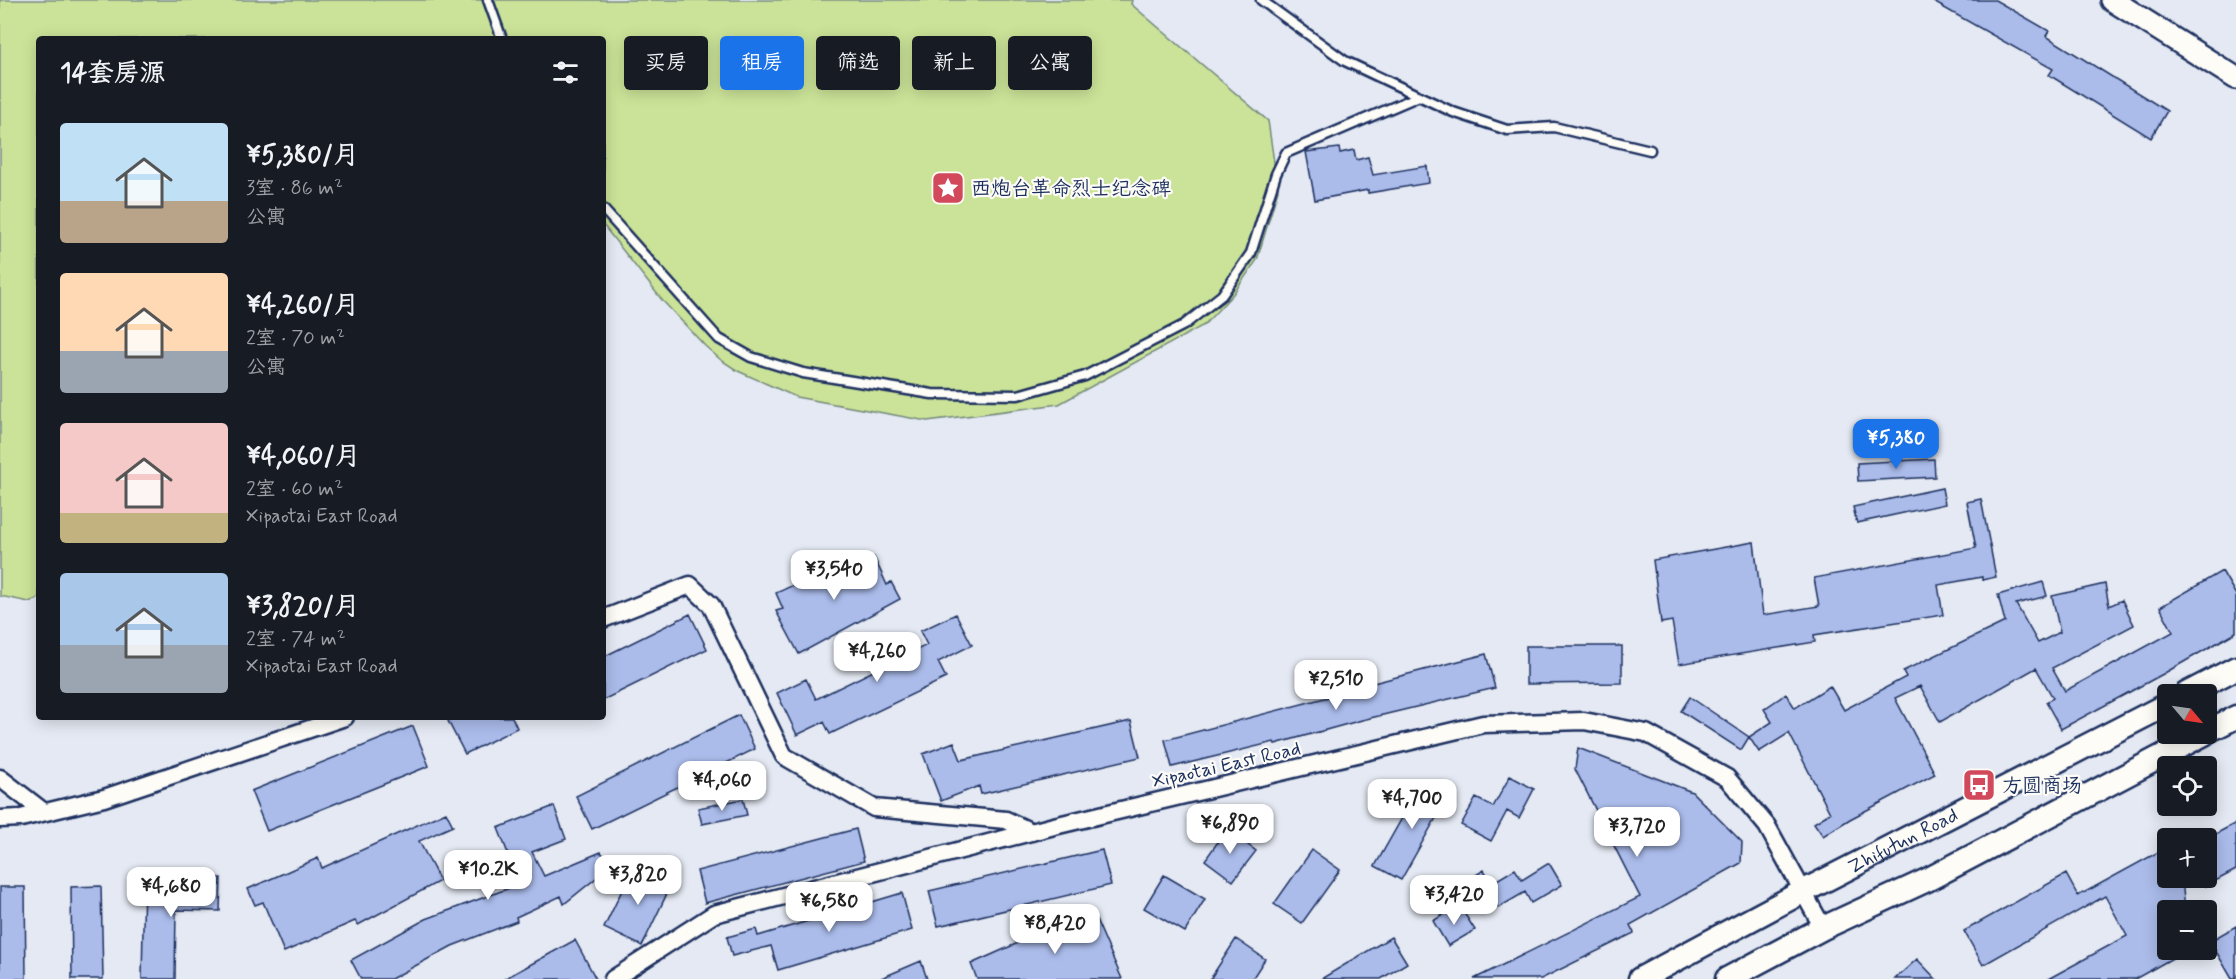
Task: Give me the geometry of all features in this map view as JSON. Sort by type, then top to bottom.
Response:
[{"type":"main road","points":[[2206,684],[2236,669]]},
{"type":"main road","name":"Zhifutun Road","points":[[1640,979],[1804,891],[2157,710]]},
{"type":"main road","points":[[2217,727],[2236,717]]},
{"type":"main road","points":[[1727,979],[1823,928],[1927,880],[2184,744]]},
{"type":"street","points":[[2112,0],[2236,78]]},
{"type":"street","points":[[606,618],[690,585],[711,605],[784,756],[874,808],[1006,820],[1032,832]]},
{"type":"street","points":[[0,819],[21,818],[104,798],[336,720]]},
{"type":"street","name":"Xipaotai East Road","points":[[613,979],[714,914],[1032,832],[1483,724],[1584,721],[1646,733],[1726,778],[1767,826],[1823,928]]},
{"type":"street","points":[[0,778],[44,812]]},
{"type":"lane","points":[[488,0],[501,36]]},
{"type":"lane","points":[[1261,0],[1345,61],[1453,112],[1508,130],[1554,127],[1650,150]]},
{"type":"lane","points":[[606,212],[719,339],[751,357],[803,373],[932,394],[1018,395],[1085,376],[1184,325],[1222,295],[1251,253],[1276,174],[1286,153],[1419,96]]},
{"type":"green space","points":[[0,0],[1132,0],[1131,4],[1268,121],[1278,190],[1257,260],[1233,294],[1204,325],[1059,404],[927,421],[796,397],[738,371],[705,346],[662,300],[606,229],[606,36],[36,36],[36,599],[29,602],[0,596]]},
{"type":"building","points":[[1930,0],[1995,0],[2049,31],[2046,36],[2167,111],[2151,138],[2049,75],[2053,69]]},
{"type":"building","points":[[1339,148],[1340,153],[1354,150],[1356,160],[1368,157],[1373,175],[1427,166],[1429,183],[1368,193],[1368,190],[1315,200],[1306,152]]},
{"type":"building","points":[[1934,459],[1935,477],[1858,481],[1857,463]]},
{"type":"building","points":[[1942,488],[1945,504],[1857,523],[1853,507]]},
{"type":"building","points":[[1981,499],[1996,577],[1982,580],[1982,577],[1938,585],[1943,615],[1814,635],[1815,642],[1679,664],[1672,621],[1661,623],[1653,560],[1754,542],[1763,615],[1819,606],[1814,578],[1976,548],[1967,502]]},
{"type":"building","points":[[854,557],[874,557],[887,585],[891,582],[900,599],[799,654],[776,611],[783,609],[776,593]]},
{"type":"building","points":[[2222,571],[2236,595],[2236,632],[2061,729],[2046,702],[2053,698],[2036,668],[1940,722],[1920,686],[1895,698],[1935,774],[1823,836],[1814,823],[1830,813],[1789,733],[1759,752],[1749,737],[1772,722],[1764,709],[1786,694],[1795,708],[1830,686],[1844,710],[1906,677],[1903,671],[2005,622],[1998,595],[2043,582],[2047,596],[2016,604],[2038,643],[2060,632],[2052,596],[2105,584],[2109,606],[2122,600],[2134,625],[2052,668],[2065,691],[2173,632],[2160,607]]},
{"type":"building","points":[[690,614],[707,649],[606,699],[606,656]]},
{"type":"building","points":[[956,614],[972,645],[938,662],[946,678],[830,734],[824,722],[797,735],[777,693],[806,679],[816,699],[927,645],[920,631]]},
{"type":"building","points":[[1526,646],[1622,646],[1622,683],[1526,684]]},
{"type":"building","points":[[1486,654],[1495,688],[1275,744],[1274,742],[1172,767],[1165,740]]},
{"type":"building","points":[[1690,697],[1749,737],[1741,750],[1681,711]]},
{"type":"building","points":[[739,715],[755,749],[592,829],[576,796]]},
{"type":"building","points":[[513,720],[517,728],[465,754],[448,721]]},
{"type":"building","points":[[1131,721],[1140,757],[981,794],[979,786],[941,801],[923,754],[954,742],[961,760]]},
{"type":"building","points":[[413,726],[429,766],[267,831],[251,791]]},
{"type":"building","points":[[1578,748],[1692,792],[1742,842],[1741,863],[1630,925],[1634,933],[1541,979],[1474,979],[1640,897],[1575,769]]},
{"type":"building","points":[[1510,776],[1534,789],[1519,818],[1507,811],[1491,841],[1461,825],[1476,798],[1493,807]]},
{"type":"building","points":[[1424,779],[1450,793],[1401,880],[1375,866]]},
{"type":"building","points":[[743,799],[747,815],[702,824],[698,808]]},
{"type":"building","points":[[554,806],[566,839],[532,852],[544,876],[601,852],[611,866],[564,904],[561,896],[516,917],[517,921],[452,946],[391,979],[361,979],[351,960],[426,919],[520,884],[498,828]]},
{"type":"building","points":[[446,812],[453,826],[419,841],[440,881],[358,925],[355,921],[284,952],[263,902],[255,905],[248,889],[318,858],[322,868]]},
{"type":"building","points":[[2236,823],[2236,870],[2217,880],[2217,833]]},
{"type":"building","points":[[856,829],[864,861],[705,903],[697,871]]},
{"type":"building","points":[[1227,829],[1256,851],[1233,881],[1205,860]]},
{"type":"building","points":[[1102,850],[1111,885],[938,926],[929,891]]},
{"type":"building","points":[[1312,850],[1340,870],[1302,923],[1274,904]]},
{"type":"building","points":[[2157,853],[2157,888],[2183,888],[2184,900],[2157,900],[2157,960],[2169,960],[2135,979],[2048,979],[2127,936],[2105,896],[1983,965],[1964,931],[2066,874],[2078,896]]},
{"type":"building","points":[[1549,863],[1562,885],[1531,903],[1525,892],[1498,908],[1493,899],[1470,913],[1456,887],[1484,870],[1492,883],[1515,869],[1522,880]]},
{"type":"building","points":[[633,867],[671,885],[642,946],[604,928]]},
{"type":"building","points":[[1164,875],[1205,899],[1185,932],[1144,908]]},
{"type":"building","points":[[144,877],[221,878],[220,911],[176,910],[175,979],[142,979]]},
{"type":"building","points":[[101,886],[103,979],[72,979],[71,887]]},
{"type":"building","points":[[0,887],[25,887],[26,979],[0,979]]},
{"type":"building","points":[[902,893],[912,930],[778,970],[771,946],[732,956],[727,937],[756,929],[758,936]]},
{"type":"building","points":[[1459,905],[1475,930],[1448,946],[1433,921]]},
{"type":"building","points":[[1092,910],[1122,979],[977,979],[971,964]]},
{"type":"building","points":[[2236,926],[2236,979],[2232,979],[2217,953],[2217,937]]},
{"type":"building","points":[[1391,937],[1407,963],[1381,979],[1321,979]]},
{"type":"building","points":[[1236,939],[1265,959],[1252,979],[1210,979]]},
{"type":"building","points":[[575,940],[596,979],[504,979]]},
{"type":"building","points":[[1917,959],[1936,979],[1895,979]]},
{"type":"building","points":[[921,961],[927,979],[879,979]]},
{"type":"place","name":"西炮台革命烈士纪念碑","points":[[948,188]]},
{"type":"place","name":"方圆商场","points":[[1979,785]]}]
